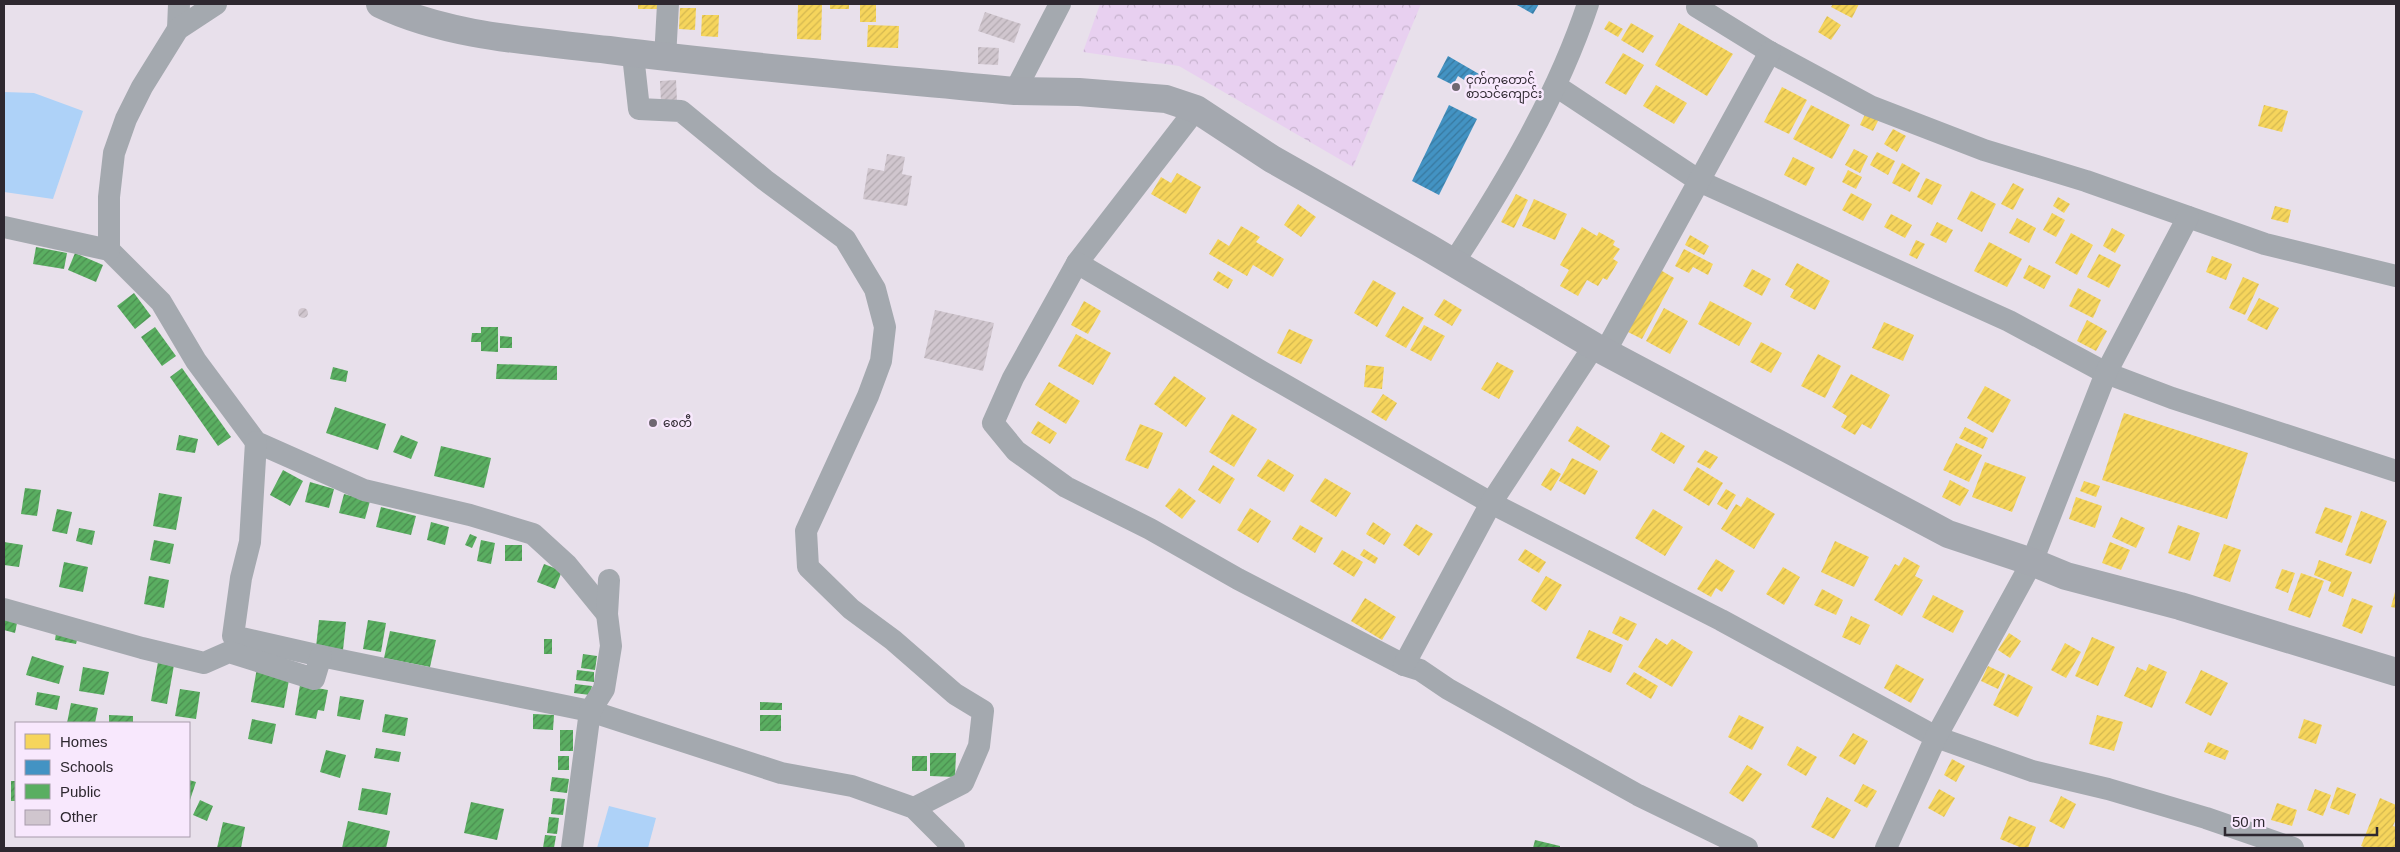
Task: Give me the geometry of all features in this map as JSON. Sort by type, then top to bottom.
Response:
[{"type":"main road","points":[[380,4],[402,14],[491,36],[633,55],[1015,91],[1079,92],[1166,98],[1196,109],[1272,159],[1454,262],[1600,349],[1948,534],[2032,562],[2066,576],[2180,606],[2396,672]]},
{"type":"street","points":[[178,29],[179,4]]},
{"type":"street","points":[[109,250],[109,196],[114,153],[126,119],[142,87],[178,29],[216,4]]},
{"type":"street","points":[[666,58],[668,4]]},
{"type":"street","points":[[1015,91],[1060,4]]},
{"type":"street","points":[[1454,262],[1505,182],[1556,86],[1588,4]]},
{"type":"street","points":[[1697,7],[1770,52],[1870,106],[1984,150],[2266,244],[2396,276]]},
{"type":"street","points":[[1404,665],[1491,503],[1600,349],[1701,182],[1770,52]]},
{"type":"street","points":[[633,55],[639,109],[681,111],[765,180],[845,239],[875,289],[885,326],[881,361],[868,396],[806,531],[808,567],[851,609],[893,640],[955,694],[983,711],[980,746],[963,783],[914,808]]},
{"type":"street","points":[[1556,86],[1701,182],[2009,321],[2106,373],[2172,398],[2396,471]]},
{"type":"street","points":[[1196,109],[1077,263],[1013,378],[993,423],[1016,451],[1066,487],[1150,529],[1238,578],[1404,665],[1420,670],[1448,689],[1638,795],[1747,848]]},
{"type":"street","points":[[1886,848],[1936,737],[2032,562],[2106,373],[2188,217]]},
{"type":"street","points":[[4,227],[109,250],[161,302],[196,361],[256,442],[364,490],[470,515],[533,534],[567,565],[607,614]]},
{"type":"street","points":[[1077,263],[1257,370],[1491,503],[1721,620],[1936,737],[2032,771],[2108,789],[2206,818],[2293,848]]},
{"type":"street","points":[[231,644],[241,578],[250,542],[256,442]]},
{"type":"street","points":[[572,848],[590,711],[604,689],[611,646],[607,614],[609,580]]},
{"type":"street","points":[[4,609],[142,648],[204,663],[231,644],[321,656],[590,711],[781,773],[852,786],[914,808],[954,848]]},
{"type":"green space","points":[[1100,4],[1421,4],[1353,167],[1179,66],[1083,52]]},
{"type":"water","points":[[4,92],[34,93],[83,111],[53,199],[4,192]]},
{"type":"water","points":[[609,806],[656,818],[648,848],[597,848]]},
{"type":"building: Homes","points":[[638,4],[660,4],[660,9],[638,9]]},
{"type":"building: Homes","points":[[830,4],[849,4],[849,9],[830,9]]},
{"type":"building: Homes","points":[[860,4],[876,4],[876,22],[860,22]]},
{"type":"building: Homes","points":[[1833,4],[1859,4],[1852,18],[1831,7]]},
{"type":"building: Homes","points":[[798,5],[822,5],[821,40],[797,39]]},
{"type":"building: Homes","points":[[680,8],[696,8],[695,30],[679,29]]},
{"type":"building: Homes","points":[[702,15],[719,15],[718,37],[701,36]]},
{"type":"building: Homes","points":[[1827,16],[1841,25],[1831,40],[1818,32]]},
{"type":"building: Homes","points":[[1609,21],[1623,29],[1618,37],[1604,29]]},
{"type":"building: Homes","points":[[1631,23],[1654,36],[1643,53],[1621,40]]},
{"type":"building: Homes","points":[[1679,23],[1733,54],[1707,96],[1655,65]]},
{"type":"building: Homes","points":[[868,25],[899,26],[898,48],[867,47]]},
{"type":"building: Homes","points":[[1623,53],[1644,65],[1626,95],[1605,83]]},
{"type":"building: Homes","points":[[1656,85],[1687,103],[1674,124],[1643,106]]},
{"type":"building: Homes","points":[[1782,87],[1807,100],[1789,134],[1764,122]]},
{"type":"building: Homes","points":[[1811,105],[1850,125],[1832,159],[1793,139]]},
{"type":"building: Homes","points":[[2264,105],[2288,111],[2282,132],[2258,126]]},
{"type":"building: Homes","points":[[1866,112],[1879,119],[1873,131],[1860,125]]},
{"type":"building: Homes","points":[[1893,129],[1906,136],[1897,152],[1884,144]]},
{"type":"building: Homes","points":[[1854,149],[1868,156],[1860,173],[1845,165]]},
{"type":"building: Homes","points":[[1877,152],[1895,161],[1888,175],[1870,165]]},
{"type":"building: Homes","points":[[1793,157],[1815,168],[1806,186],[1784,175]]},
{"type":"building: Homes","points":[[1902,163],[1920,173],[1910,192],[1892,183]]},
{"type":"building: Homes","points":[[1848,170],[1862,177],[1856,189],[1842,182]]},
{"type":"building: Homes","points":[[1177,173],[1201,187],[1186,214],[1151,194],[1161,177],[1171,183]]},
{"type":"building: Homes","points":[[1926,178],[1942,185],[1932,205],[1917,197]]},
{"type":"building: Homes","points":[[2013,183],[2024,189],[2013,210],[2001,204]]},
{"type":"building: Homes","points":[[1971,191],[1996,204],[1982,232],[1957,219]]},
{"type":"building: Homes","points":[[1851,193],[1872,204],[1863,221],[1842,210]]},
{"type":"building: Homes","points":[[1516,194],[1528,200],[1514,228],[1501,222]]},
{"type":"building: Homes","points":[[2058,197],[2070,204],[2064,213],[2053,206]]},
{"type":"building: Homes","points":[[1534,199],[1567,214],[1555,240],[1522,226]]},
{"type":"building: Homes","points":[[1298,204],[1316,217],[1301,237],[1284,225]]},
{"type":"building: Homes","points":[[2275,206],[2291,210],[2288,223],[2271,219]]},
{"type":"building: Homes","points":[[2052,213],[2065,220],[2056,237],[2043,230]]},
{"type":"building: Homes","points":[[1891,214],[1912,225],[1905,238],[1884,227]]},
{"type":"building: Homes","points":[[2017,218],[2036,228],[2029,243],[2009,233]]},
{"type":"building: Homes","points":[[1937,222],[1953,230],[1946,243],[1930,235]]},
{"type":"building: Homes","points":[[1241,226],[1260,237],[1256,242],[1284,259],[1273,277],[1253,265],[1247,276],[1209,254],[1218,239],[1229,246]]},
{"type":"building: Homes","points":[[1582,227],[1597,236],[1599,232],[1615,241],[1613,245],[1620,249],[1613,259],[1618,262],[1607,280],[1603,278],[1598,286],[1587,280],[1578,296],[1560,286],[1569,270],[1560,265]]},
{"type":"building: Homes","points":[[2112,228],[2125,235],[2115,253],[2103,246]]},
{"type":"building: Homes","points":[[2071,233],[2093,245],[2077,275],[2055,263]]},
{"type":"building: Homes","points":[[1690,235],[1709,246],[1704,255],[1685,245]]},
{"type":"building: Homes","points":[[1916,240],[1925,244],[1917,259],[1909,255]]},
{"type":"building: Homes","points":[[1989,242],[2022,259],[2007,287],[1974,271]]},
{"type":"building: Homes","points":[[1684,249],[1713,264],[1708,275],[1693,267],[1689,273],[1675,266]]},
{"type":"building: Homes","points":[[2099,254],[2121,265],[2109,288],[2087,277]]},
{"type":"building: Homes","points":[[2212,256],[2232,264],[2226,280],[2206,272]]},
{"type":"building: Homes","points":[[1797,263],[1830,281],[1815,310],[1790,297],[1794,290],[1785,285]]},
{"type":"building: Homes","points":[[2029,265],[2051,276],[2044,289],[2023,278]]},
{"type":"building: Homes","points":[[1657,268],[1674,278],[1642,339],[1624,330]]},
{"type":"building: Homes","points":[[1752,269],[1771,279],[1762,296],[1743,286]]},
{"type":"building: Homes","points":[[1218,271],[1233,280],[1228,289],[1213,280]]},
{"type":"building: Homes","points":[[2243,277],[2259,284],[2245,315],[2229,308]]},
{"type":"building: Homes","points":[[1373,280],[1396,293],[1377,327],[1354,313]]},
{"type":"building: Homes","points":[[2078,288],[2101,300],[2093,318],[2069,306]]},
{"type":"building: Homes","points":[[2259,298],[2279,308],[2267,330],[2247,320]]},
{"type":"building: Homes","points":[[1444,299],[1462,310],[1452,326],[1434,315]]},
{"type":"building: Homes","points":[[1084,301],[1101,311],[1088,334],[1071,325]]},
{"type":"building: Homes","points":[[1710,301],[1752,323],[1739,346],[1698,324]]},
{"type":"building: Homes","points":[[1403,306],[1424,318],[1406,348],[1385,336]]},
{"type":"building: Homes","points":[[1664,308],[1688,321],[1670,354],[1646,341]]},
{"type":"building: Homes","points":[[2087,320],[2107,331],[2096,351],[2077,341]]},
{"type":"building: Homes","points":[[1884,322],[1914,335],[1903,361],[1872,348]]},
{"type":"building: Homes","points":[[1424,325],[1445,336],[1431,361],[1410,350]]},
{"type":"building: Homes","points":[[1289,329],[1313,340],[1301,364],[1277,353]]},
{"type":"building: Homes","points":[[1076,334],[1111,353],[1093,385],[1058,366]]},
{"type":"building: Homes","points":[[1761,342],[1782,353],[1771,373],[1750,362]]},
{"type":"building: Homes","points":[[1818,354],[1841,366],[1825,398],[1801,386]]},
{"type":"building: Homes","points":[[1497,362],[1514,371],[1499,399],[1481,389]]},
{"type":"building: Homes","points":[[1366,365],[1384,367],[1382,389],[1364,387]]},
{"type":"building: Homes","points":[[1851,374],[1890,395],[1871,429],[1862,424],[1855,435],[1841,427],[1847,416],[1832,407]]},
{"type":"building: Homes","points":[[1174,376],[1206,398],[1186,427],[1154,404]]},
{"type":"building: Homes","points":[[1049,382],[1080,401],[1066,424],[1035,405]]},
{"type":"building: Homes","points":[[1985,386],[2011,400],[1993,433],[1967,418]]},
{"type":"building: Homes","points":[[1383,394],[1397,403],[1386,421],[1371,412]]},
{"type":"building: Homes","points":[[2124,413],[2248,453],[2227,519],[2102,480]]},
{"type":"building: Homes","points":[[1232,414],[1257,429],[1234,467],[1209,452]]},
{"type":"building: Homes","points":[[1038,421],[1057,433],[1050,444],[1031,433]]},
{"type":"building: Homes","points":[[1140,424],[1163,433],[1148,469],[1125,460]]},
{"type":"building: Homes","points":[[1577,426],[1610,446],[1600,461],[1568,441]]},
{"type":"building: Homes","points":[[1965,427],[1988,438],[1983,449],[1959,438]]},
{"type":"building: Homes","points":[[1661,432],[1685,446],[1674,464],[1651,450]]},
{"type":"building: Homes","points":[[1956,443],[1982,455],[1969,482],[1943,470]]},
{"type":"building: Homes","points":[[1705,450],[1718,457],[1710,469],[1697,462]]},
{"type":"building: Homes","points":[[1572,458],[1598,471],[1585,495],[1559,481]]},
{"type":"building: Homes","points":[[1268,459],[1294,475],[1284,492],[1257,476]]},
{"type":"building: Homes","points":[[1985,462],[2026,477],[2012,512],[1972,497]]},
{"type":"building: Homes","points":[[1213,465],[1235,479],[1220,504],[1198,490]]},
{"type":"building: Homes","points":[[1697,467],[1723,483],[1709,506],[1683,490]]},
{"type":"building: Homes","points":[[1551,468],[1561,474],[1551,491],[1541,485]]},
{"type":"building: Homes","points":[[1325,478],[1351,493],[1336,517],[1310,501]]},
{"type":"building: Homes","points":[[1950,480],[1969,490],[1960,506],[1942,497]]},
{"type":"building: Homes","points":[[2084,481],[2100,486],[2096,497],[2080,491]]},
{"type":"building: Homes","points":[[1179,488],[1196,501],[1182,519],[1165,506]]},
{"type":"building: Homes","points":[[1726,489],[1736,495],[1727,510],[1717,504]]},
{"type":"building: Homes","points":[[1747,497],[1775,514],[1754,549],[1721,529],[1736,504],[1741,507]]},
{"type":"building: Homes","points":[[2076,497],[2102,506],[2095,528],[2069,519]]},
{"type":"building: Homes","points":[[2325,507],[2352,516],[2342,543],[2315,533]]},
{"type":"building: Homes","points":[[1250,508],[1271,521],[1258,543],[1237,530]]},
{"type":"building: Homes","points":[[1653,509],[1683,527],[1665,556],[1635,538]]},
{"type":"building: Homes","points":[[2361,511],[2387,521],[2371,564],[2345,555]]},
{"type":"building: Homes","points":[[2121,517],[2145,528],[2136,548],[2112,537]]},
{"type":"building: Homes","points":[[1373,522],[1391,534],[1384,545],[1366,534]]},
{"type":"building: Homes","points":[[1416,524],[1433,534],[1419,556],[1403,545]]},
{"type":"building: Homes","points":[[1300,525],[1323,538],[1315,553],[1292,539]]},
{"type":"building: Homes","points":[[2178,525],[2200,533],[2190,561],[2168,553]]},
{"type":"building: Homes","points":[[1835,541],[1869,557],[1854,587],[1821,572]]},
{"type":"building: Homes","points":[[2110,542],[2130,550],[2121,570],[2102,563]]},
{"type":"building: Homes","points":[[2224,544],[2241,550],[2230,582],[2213,576]]},
{"type":"building: Homes","points":[[1364,549],[1378,558],[1375,564],[1360,555]]},
{"type":"building: Homes","points":[[1525,549],[1546,562],[1539,573],[1518,560]]},
{"type":"building: Homes","points":[[1342,550],[1363,562],[1354,577],[1333,564]]},
{"type":"building: Homes","points":[[1904,557],[1920,566],[1915,576],[1923,580],[1902,616],[1874,600],[1895,564],[1899,566]]},
{"type":"building: Homes","points":[[1716,559],[1735,571],[1722,592],[1716,588],[1711,597],[1697,589]]},
{"type":"building: Homes","points":[[2319,560],[2352,572],[2343,597],[2328,591],[2331,582],[2314,575]]},
{"type":"building: Homes","points":[[1783,567],[1800,577],[1784,605],[1766,594]]},
{"type":"building: Homes","points":[[2282,569],[2295,573],[2288,593],[2275,588]]},
{"type":"building: Homes","points":[[2301,573],[2324,581],[2310,618],[2288,610]]},
{"type":"building: Homes","points":[[1546,576],[1562,585],[1546,611],[1531,601]]},
{"type":"building: Homes","points":[[2396,588],[2396,608],[2391,607]]},
{"type":"building: Homes","points":[[1822,589],[1843,600],[1836,615],[1814,605]]},
{"type":"building: Homes","points":[[1933,595],[1964,611],[1953,633],[1922,617]]},
{"type":"building: Homes","points":[[1365,598],[1396,617],[1382,640],[1351,621]]},
{"type":"building: Homes","points":[[2352,598],[2373,606],[2362,634],[2342,626]]},
{"type":"building: Homes","points":[[1620,616],[1637,624],[1628,641],[1612,633]]},
{"type":"building: Homes","points":[[1851,616],[1870,625],[1860,645],[1842,637]]},
{"type":"building: Homes","points":[[1589,630],[1623,645],[1611,673],[1576,658]]},
{"type":"building: Homes","points":[[2009,633],[2021,641],[2010,658],[1998,650]]},
{"type":"building: Homes","points":[[2092,637],[2115,647],[2098,686],[2075,676]]},
{"type":"building: Homes","points":[[1656,638],[1667,645],[1672,639],[1693,652],[1672,687],[1638,667]]},
{"type":"building: Homes","points":[[2065,643],[2081,652],[2066,678],[2051,670]]},
{"type":"building: Homes","points":[[1896,664],[1924,679],[1911,703],[1884,688]]},
{"type":"building: Homes","points":[[2149,664],[2167,672],[2152,708],[2124,696],[2137,667],[2146,671]]},
{"type":"building: Homes","points":[[1988,666],[2005,674],[1998,689],[1981,681]]},
{"type":"building: Homes","points":[[2201,670],[2228,683],[2211,716],[2185,703]]},
{"type":"building: Homes","points":[[1634,672],[1658,686],[1651,699],[1626,684]]},
{"type":"building: Homes","points":[[2008,674],[2033,687],[2018,717],[1993,705]]},
{"type":"building: Homes","points":[[1739,715],[1764,727],[1752,750],[1728,737]]},
{"type":"building: Homes","points":[[2097,715],[2123,722],[2114,751],[2089,744]]},
{"type":"building: Homes","points":[[2304,719],[2322,725],[2316,744],[2298,738]]},
{"type":"building: Homes","points":[[1853,733],[1868,741],[1855,765],[1839,756]]},
{"type":"building: Homes","points":[[2208,742],[2229,751],[2225,760],[2204,752]]},
{"type":"building: Homes","points":[[1797,746],[1817,757],[1806,776],[1787,765]]},
{"type":"building: Homes","points":[[1952,759],[1965,766],[1956,782],[1944,775]]},
{"type":"building: Homes","points":[[1747,765],[1762,774],[1743,802],[1729,793]]},
{"type":"building: Homes","points":[[1863,784],[1877,791],[1867,808],[1854,801]]},
{"type":"building: Homes","points":[[2337,787],[2356,794],[2349,815],[2330,808]]},
{"type":"building: Homes","points":[[1939,789],[1955,798],[1944,817],[1928,808]]},
{"type":"building: Homes","points":[[2315,789],[2331,795],[2323,816],[2307,810]]},
{"type":"building: Homes","points":[[2061,796],[2076,804],[2064,829],[2049,821]]},
{"type":"building: Homes","points":[[1827,797],[1851,810],[1834,839],[1811,827]]},
{"type":"building: Homes","points":[[2380,798],[2396,805],[2396,819],[2393,826],[2396,827],[2396,848],[2366,848],[2361,846]]},
{"type":"building: Homes","points":[[2277,803],[2297,810],[2292,826],[2271,820]]},
{"type":"building: Homes","points":[[2009,816],[2036,827],[2028,848],[2022,848],[2000,839]]},
{"type":"building: Schools","points":[[1515,4],[1539,4],[1533,14]]},
{"type":"building: Schools","points":[[1448,56],[1479,74],[1472,85],[1458,76],[1453,85],[1437,77]]},
{"type":"building: Schools","points":[[1449,105],[1477,119],[1439,195],[1412,181]]},
{"type":"building: Public","points":[[36,247],[67,253],[64,269],[33,264]]},
{"type":"building: Public","points":[[75,253],[103,265],[96,282],[68,270]]},
{"type":"building: Public","points":[[134,293],[151,316],[135,329],[117,306]]},
{"type":"building: Public","points":[[155,327],[176,356],[162,366],[141,337]]},
{"type":"building: Public","points":[[481,327],[498,327],[498,352],[481,351],[481,342],[471,342],[472,333],[481,333]]},
{"type":"building: Public","points":[[500,336],[512,337],[512,348],[500,348]]},
{"type":"building: Public","points":[[497,364],[557,366],[557,380],[496,379]]},
{"type":"building: Public","points":[[333,367],[348,371],[346,382],[330,379]]},
{"type":"building: Public","points":[[182,368],[231,437],[218,446],[170,377]]},
{"type":"building: Public","points":[[335,407],[386,424],[378,450],[326,433]]},
{"type":"building: Public","points":[[179,435],[198,439],[195,453],[176,450]]},
{"type":"building: Public","points":[[401,435],[418,442],[411,459],[393,452]]},
{"type":"building: Public","points":[[441,446],[491,458],[484,488],[434,476]]},
{"type":"building: Public","points":[[283,470],[303,481],[290,506],[270,495]]},
{"type":"building: Public","points":[[310,482],[334,489],[329,508],[305,502]]},
{"type":"building: Public","points":[[25,488],[41,490],[37,516],[21,514]]},
{"type":"building: Public","points":[[159,493],[182,497],[176,530],[153,526]]},
{"type":"building: Public","points":[[344,494],[370,501],[365,519],[339,513]]},
{"type":"building: Public","points":[[381,507],[416,516],[411,535],[376,527]]},
{"type":"building: Public","points":[[57,509],[72,512],[67,534],[52,531]]},
{"type":"building: Public","points":[[431,522],[449,527],[445,545],[427,540]]},
{"type":"building: Public","points":[[79,528],[95,531],[92,545],[76,541]]},
{"type":"building: Public","points":[[470,534],[477,537],[472,548],[465,545]]},
{"type":"building: Public","points":[[154,540],[174,544],[170,564],[150,560]]},
{"type":"building: Public","points":[[481,540],[495,543],[491,564],[477,561]]},
{"type":"building: Public","points":[[4,542],[23,545],[19,567],[4,565]]},
{"type":"building: Public","points":[[505,545],[522,545],[522,561],[505,561]]},
{"type":"building: Public","points":[[64,562],[88,567],[83,592],[59,587]]},
{"type":"building: Public","points":[[544,564],[562,571],[555,589],[537,582]]},
{"type":"building: Public","points":[[149,576],[169,580],[164,608],[144,604]]},
{"type":"building: Public","points":[[4,615],[18,618],[15,633],[4,630]]},
{"type":"building: Public","points":[[319,620],[346,622],[343,650],[316,647]]},
{"type":"building: Public","points":[[368,620],[386,623],[381,652],[363,649]]},
{"type":"building: Public","points":[[57,627],[79,632],[76,644],[55,640]]},
{"type":"building: Public","points":[[390,631],[436,640],[430,667],[384,658]]},
{"type":"building: Public","points":[[544,639],[552,639],[552,654],[544,654]]},
{"type":"building: Public","points":[[583,654],[597,656],[595,670],[581,668]]},
{"type":"building: Public","points":[[32,656],[64,666],[59,684],[26,675]]},
{"type":"building: Public","points":[[158,662],[174,665],[167,704],[151,701]]},
{"type":"building: Public","points":[[83,667],[109,672],[104,695],[79,691]]},
{"type":"building: Public","points":[[257,668],[290,674],[284,708],[251,702]]},
{"type":"building: Public","points":[[577,670],[594,672],[594,682],[576,680]]},
{"type":"building: Public","points":[[575,684],[592,686],[590,695],[574,693]]},
{"type":"building: Public","points":[[300,685],[328,690],[324,711],[318,710],[316,719],[295,715]]},
{"type":"building: Public","points":[[180,689],[200,692],[196,719],[175,716]]},
{"type":"building: Public","points":[[37,692],[60,696],[57,710],[35,705]]},
{"type":"building: Public","points":[[340,696],[364,700],[360,720],[337,716]]},
{"type":"building: Public","points":[[760,702],[782,703],[782,710],[760,710]]},
{"type":"building: Public","points":[[71,703],[98,708],[95,722],[67,722]]},
{"type":"building: Public","points":[[385,714],[408,718],[405,736],[382,732]]},
{"type":"building: Public","points":[[533,714],[554,715],[553,730],[533,729]]},
{"type":"building: Public","points":[[109,715],[133,716],[133,722],[109,722]]},
{"type":"building: Public","points":[[760,715],[781,715],[781,731],[760,731]]},
{"type":"building: Public","points":[[252,719],[276,724],[272,744],[248,739]]},
{"type":"building: Public","points":[[560,730],[573,730],[573,751],[560,751]]},
{"type":"building: Public","points":[[376,748],[401,752],[399,762],[374,758]]},
{"type":"building: Public","points":[[326,750],[346,755],[340,778],[320,772]]},
{"type":"building: Public","points":[[930,753],[956,753],[955,777],[930,776]]},
{"type":"building: Public","points":[[558,756],[569,756],[569,770],[558,770]]},
{"type":"building: Public","points":[[912,756],[927,756],[927,771],[912,771]]},
{"type":"building: Public","points":[[552,777],[569,779],[567,793],[550,791]]},
{"type":"building: Public","points":[[190,780],[196,782],[190,800]]},
{"type":"building: Public","points":[[11,781],[15,781],[15,801],[11,801]]},
{"type":"building: Public","points":[[362,788],[391,793],[387,815],[358,810]]},
{"type":"building: Public","points":[[553,798],[565,799],[563,815],[551,814]]},
{"type":"building: Public","points":[[200,800],[213,806],[207,821],[193,815]]},
{"type":"building: Public","points":[[471,802],[504,809],[497,840],[464,833]]},
{"type":"building: Public","points":[[549,817],[559,818],[557,834],[547,833]]},
{"type":"building: Public","points":[[348,821],[390,831],[386,848],[342,848]]},
{"type":"building: Public","points":[[223,822],[245,827],[241,848],[217,848]]},
{"type":"building: Public","points":[[545,835],[556,836],[554,848],[543,848]]},
{"type":"building: Public","points":[[1535,840],[1560,846],[1560,848],[1533,848]]},
{"type":"building: Other","points":[[985,12],[1021,24],[1014,43],[978,31]]},
{"type":"building: Other","points":[[978,47],[999,48],[998,65],[978,64]]},
{"type":"building: Other","points":[[676,80],[677,101],[661,102],[660,81]]},
{"type":"building: Other","points":[[887,154],[905,157],[902,174],[912,176],[907,206],[863,199],[868,168],[884,171]]},
{"type":"building: Other","points":[[303,308],[308,313],[303,318],[298,313]]},
{"type":"building: Other","points":[[935,310],[994,323],[983,371],[924,358]]},
{"type":"place","name":"ငှက်ကတောင် စာသင်ကျောင်း","points":[[1456,87]]},
{"type":"place","name":"စေတီ","points":[[653,423]]}]
